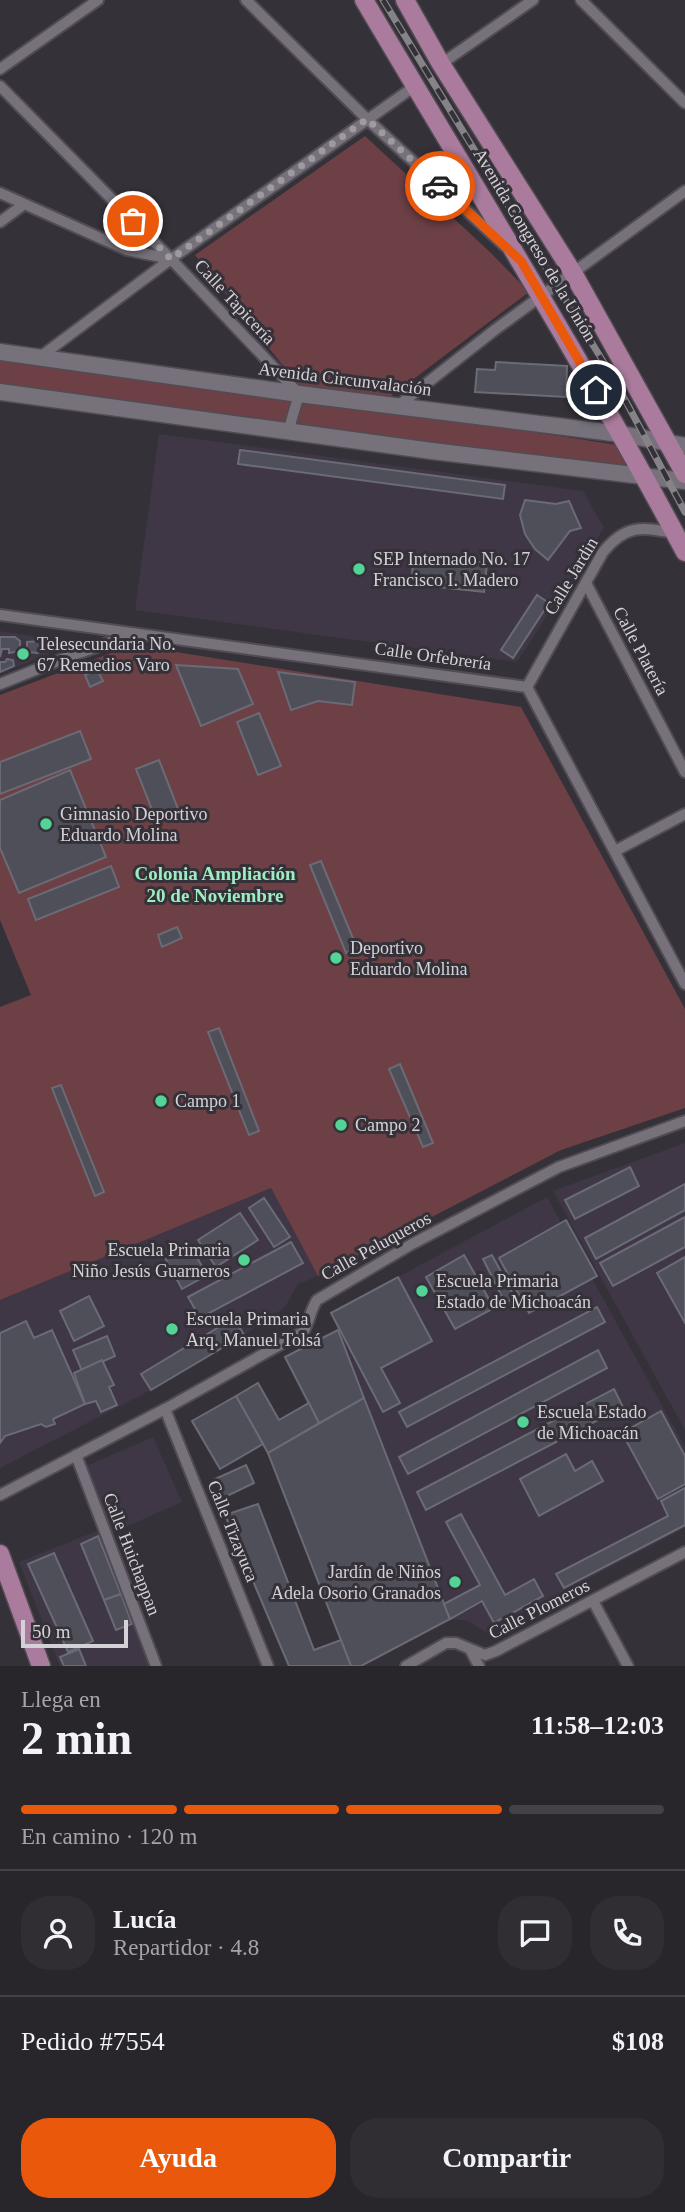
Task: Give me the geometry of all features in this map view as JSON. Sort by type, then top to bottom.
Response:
[{"type":"main road","name":"Avenida Congreso de la Unión","points":[[364,0],[521,261],[621,433],[685,552]]},
{"type":"main road","name":"Avenida Congreso de la Unión","points":[[405,0],[676,444],[685,474]]},
{"type":"main road","name":"Avenida Circunvalación","points":[[0,352],[299,394],[621,433],[676,444]]},
{"type":"main road","points":[[0,392],[288,432],[685,481]]},
{"type":"main road","points":[[0,1554],[41,1666]]},
{"type":"street","points":[[0,69],[98,0]]},
{"type":"street","points":[[246,0],[367,119],[521,261]]},
{"type":"street","points":[[442,64],[533,0]]},
{"type":"street","points":[[581,0],[685,103]]},
{"type":"street","name":"Calle Tapicería","points":[[0,86],[171,259],[299,394]]},
{"type":"street","points":[[40,357],[171,259],[415,86]]},
{"type":"street","points":[[399,405],[541,296],[685,191]]},
{"type":"street","points":[[0,193],[127,250],[171,259]]},
{"type":"street","points":[[0,222],[23,205]]},
{"type":"street","points":[[288,432],[299,394]]},
{"type":"street","name":"Calle Jardin","points":[[527,687],[603,552],[614,539],[629,530],[647,528],[675,533]]},
{"type":"street","name":"Calle Platería","points":[[586,583],[685,772]]},
{"type":"street","name":"Calle Orfebrería","points":[[0,615],[527,687]]},
{"type":"street","points":[[0,684],[70,656],[136,634]]},
{"type":"street","points":[[527,687],[685,984]]},
{"type":"street","points":[[615,851],[685,814]]},
{"type":"street","name":"Calle Peluqueros","points":[[0,1495],[165,1409],[303,1332],[317,1300],[412,1244],[559,1167],[685,1121]]},
{"type":"street","name":"Calle Tizayuca","points":[[165,1409],[268,1666]]},
{"type":"street","name":"Calle Huichappan","points":[[76,1455],[156,1666]]},
{"type":"street","name":"Calle Plomeros","points":[[407,1666],[446,1643],[456,1643],[485,1655],[496,1651],[685,1552]]},
{"type":"street","points":[[593,1601],[628,1666]]},
{"type":"street","points":[[471,1651],[479,1666]]},
{"type":"shaded area","points":[[365,136],[529,292],[375,408],[618,445],[628,465],[439,445],[0,385],[0,359],[307,396],[195,255]]},
{"type":"shaded area","name":"SEP Internado No. 17 Francisco I. Madero","points":[[159,434],[583,491],[604,528],[517,662],[135,610]]},
{"type":"shaded area","name":"Telesecundaria No. 67 Remedios Varo","points":[[0,631],[51,639],[57,650],[0,674]]},
{"type":"shaded area","name":"Deportivo Eduardo Molina","points":[[132,645],[521,707],[685,1009],[685,1108],[561,1150],[318,1276],[271,1188],[0,1300],[0,1007],[31,995],[0,920],[0,695]]},
{"type":"shaded area","points":[[685,1143],[685,1430],[553,1191]]},
{"type":"shaded area","points":[[271,1188],[318,1276],[298,1284],[285,1307],[244,1335],[151,1390],[0,1468],[0,1300]]},
{"type":"shaded area","name":"Escuela Estado de Michoacán","points":[[547,1197],[685,1447],[685,1528],[486,1632],[468,1621],[450,1619],[331,1313]]},
{"type":"shaded area","points":[[153,1437],[182,1502],[110,1534],[82,1468]]},
{"type":"shaded area","points":[[97,1531],[151,1666],[60,1666],[19,1562]]},
{"type":"building","points":[[496,362],[567,366],[566,397],[475,392],[477,369],[495,370]]},
{"type":"building","points":[[240,450],[505,485],[503,499],[238,464]]},
{"type":"building","points":[[525,500],[556,504],[569,501],[581,528],[570,531],[548,560],[535,549],[525,534],[520,515]]},
{"type":"building","points":[[414,555],[487,563],[484,592],[411,584]]},
{"type":"building","points":[[537,595],[549,603],[513,658],[501,650]]},
{"type":"building","name":"Telesecundaria No. 67 Remedios Varo","points":[[0,637],[15,637],[20,641],[20,651],[9,653],[9,649],[2,649],[0,657]]},
{"type":"building","points":[[40,641],[38,653],[27,652],[27,642]]},
{"type":"building","points":[[13,660],[14,666],[0,672],[0,662]]},
{"type":"building","points":[[176,665],[238,669],[253,704],[201,726]]},
{"type":"building","points":[[97,670],[103,681],[90,687],[85,675]]},
{"type":"building","points":[[278,672],[355,682],[352,705],[318,701],[291,710]]},
{"type":"building","points":[[259,713],[281,766],[258,775],[237,722]]},
{"type":"building","points":[[80,731],[91,759],[0,794],[0,762]]},
{"type":"building","points":[[159,760],[178,809],[155,817],[136,769]]},
{"type":"building","name":"Gimnasio Deportivo Eduardo Molina","points":[[70,770],[106,857],[19,893],[0,848],[0,800]]},
{"type":"building","points":[[321,861],[357,948],[346,953],[310,865]]},
{"type":"building","points":[[111,866],[119,887],[36,920],[28,899]]},
{"type":"building","points":[[177,927],[182,938],[162,947],[158,935]]},
{"type":"building","points":[[219,1028],[259,1131],[249,1135],[208,1032]]},
{"type":"building","points":[[400,1064],[433,1143],[423,1147],[389,1069]]},
{"type":"building","points":[[61,1085],[104,1192],[95,1196],[52,1088]]},
{"type":"building","points":[[630,1167],[639,1186],[575,1219],[565,1200]]},
{"type":"building","points":[[685,1184],[685,1210],[596,1259],[585,1238]]},
{"type":"building","points":[[264,1198],[290,1237],[274,1247],[249,1208]]},
{"type":"building","points":[[240,1213],[258,1240],[216,1267],[198,1240]]},
{"type":"building","points":[[685,1217],[685,1247],[613,1286],[600,1263]]},
{"type":"building","points":[[566,1220],[597,1276],[529,1313],[499,1258]]},
{"type":"building","points":[[188,1242],[207,1275],[182,1289],[164,1256]]},
{"type":"building","points":[[291,1242],[303,1263],[200,1318],[188,1297]]},
{"type":"building","points":[[464,1255],[494,1308],[455,1329],[426,1277]]},
{"type":"building","points":[[492,1255],[515,1298],[505,1303],[483,1259]]},
{"type":"building","points":[[685,1257],[685,1323],[657,1273]]},
{"type":"building","points":[[398,1277],[432,1341],[381,1368],[400,1403],[383,1412],[331,1313]]},
{"type":"building","points":[[89,1296],[104,1326],[74,1341],[60,1311]]},
{"type":"building","points":[[597,1307],[605,1322],[407,1427],[399,1412]]},
{"type":"building","points":[[234,1318],[244,1335],[151,1390],[141,1374]]},
{"type":"building","points":[[26,1321],[34,1338],[52,1330],[85,1404],[53,1419],[55,1424],[46,1427],[41,1424],[5,1436],[0,1443],[0,1333]]},
{"type":"building","points":[[338,1330],[364,1398],[319,1423],[285,1357]]},
{"type":"building","points":[[107,1336],[115,1356],[82,1371],[73,1350]]},
{"type":"building","points":[[598,1350],[607,1368],[408,1474],[399,1457]]},
{"type":"building","points":[[102,1360],[114,1385],[109,1387],[117,1405],[101,1412],[96,1401],[85,1404],[74,1373]]},
{"type":"building","points":[[258,1383],[279,1420],[309,1403],[319,1423],[268,1453],[236,1396]]},
{"type":"building","points":[[614,1389],[623,1407],[426,1510],[417,1492]]},
{"type":"building","points":[[236,1396],[263,1444],[220,1469],[192,1421]]},
{"type":"building","points":[[364,1398],[450,1619],[361,1666],[351,1666],[268,1453]]},
{"type":"building","points":[[661,1411],[685,1456],[685,1484],[658,1499],[622,1433]]},
{"type":"building","points":[[566,1454],[575,1471],[592,1461],[603,1481],[539,1516],[520,1479]]},
{"type":"building","points":[[246,1465],[254,1483],[223,1498],[215,1479]]},
{"type":"building","points":[[685,1488],[685,1525],[564,1588],[556,1574],[668,1516],[661,1501]]},
{"type":"building","points":[[258,1504],[314,1650],[341,1640],[351,1666],[289,1666],[225,1515]]},
{"type":"building","points":[[461,1514],[505,1595],[534,1579],[543,1596],[494,1623],[482,1601],[450,1619],[444,1604],[480,1585],[446,1522]]},
{"type":"building","points":[[98,1536],[121,1594],[104,1600],[81,1544]]},
{"type":"building","points":[[54,1553],[93,1641],[68,1652],[28,1564]]},
{"type":"building","points":[[121,1594],[132,1624],[116,1630],[104,1600]]},
{"type":"building","points":[[79,1649],[86,1666],[64,1666],[60,1657]]},
{"type":"railway","points":[[383,0],[615,381],[685,512]]},
{"type":"way so far","points":[[133,221],[171,259],[367,119],[440,186]]},
{"type":"place","name":"SEP Internado No. 17 Francisco I. Madero","points":[[359,569]]},
{"type":"place","name":"Telesecundaria No. 67 Remedios Varo","points":[[23,654]]},
{"type":"place","name":"Gimnasio Deportivo Eduardo Molina","points":[[46,824]]},
{"type":"place","name":"Deportivo Eduardo Molina","points":[[336,958]]},
{"type":"place","name":"Campo 1","points":[[161,1101]]},
{"type":"place","name":"Campo 2","points":[[341,1125]]},
{"type":"place","name":"Escuela Primaria Niño Jesús Guarneros","points":[[244,1260]]},
{"type":"place","name":"Escuela Primaria Estado de Michoacán","points":[[422,1291]]},
{"type":"place","name":"Escuela Primaria Arq. Manuel Tolsá","points":[[172,1329]]},
{"type":"place","name":"Escuela Estado de Michoacán","points":[[523,1422]]},
{"type":"place","name":"Jardín de Niños Adela Osorio Granados","points":[[455,1582]]},
{"type":"district","name":"Colonia Ampliación 20 de Noviembre","points":[[215,884]]},
{"type":"route","points":[[440,186],[521,261],[596,390]]}]
